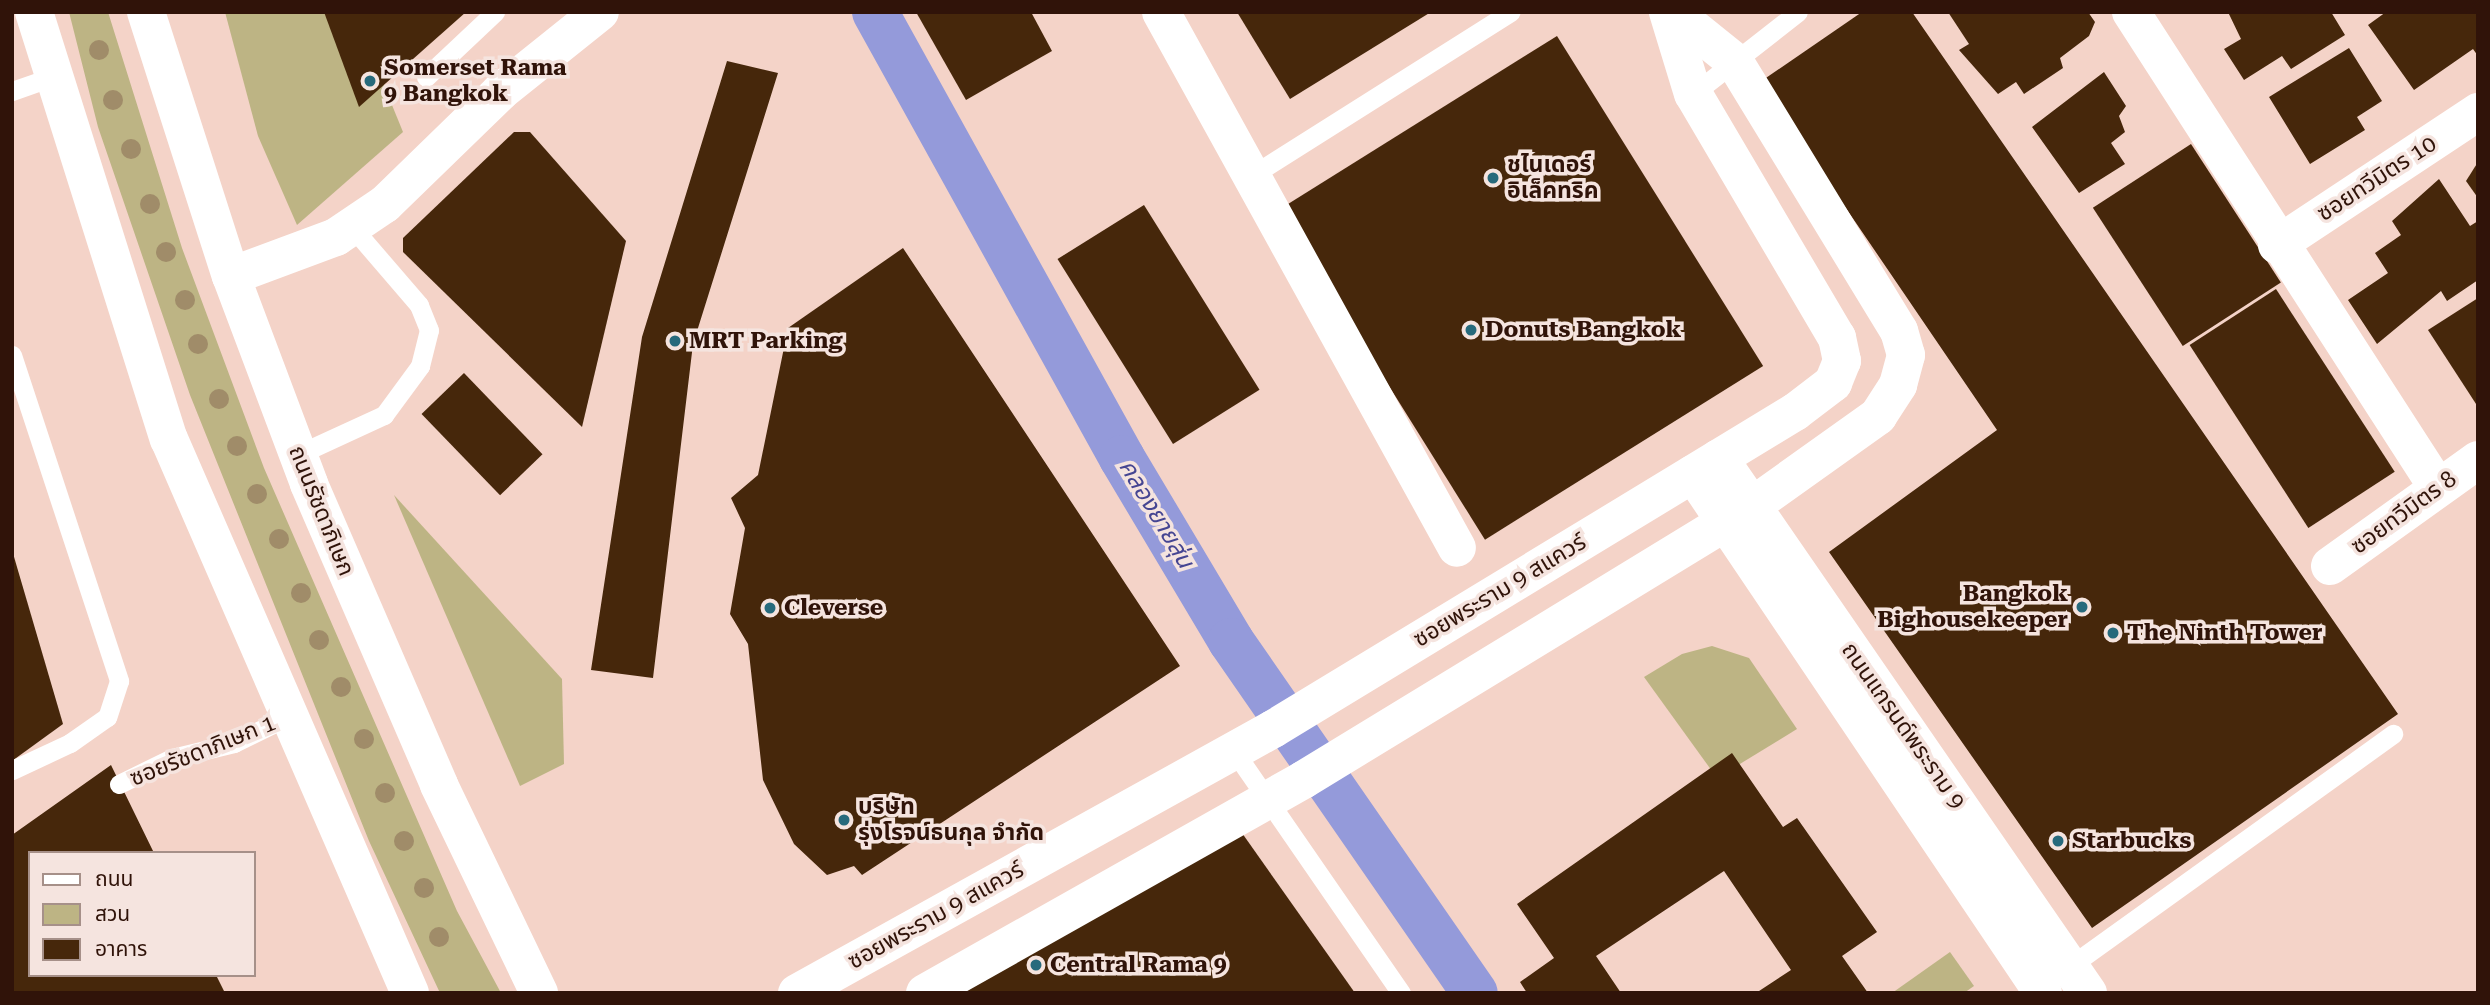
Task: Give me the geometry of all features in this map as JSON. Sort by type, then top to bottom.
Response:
[{"type":"street","points":[[34,12],[52,77],[169,439],[287,718],[410,993]]},
{"type":"street","name":"ถนนรัชดาภิเษก","points":[[146,12],[231,276],[297,455],[439,785],[539,993]]},
{"type":"street","points":[[231,276],[352,226],[385,204],[500,92],[600,12]]},
{"type":"street","points":[[1161,12],[1457,548]]},
{"type":"street","name":"ซอยพระราม 9 สแควร์","points":[[925,993],[1318,771],[1739,514],[1878,416],[1898,385],[1906,355],[1899,331],[1734,61],[1671,12]]},
{"type":"street","name":"ซอยพระราม 9 สแควร์","points":[[797,993],[1287,721],[1706,466],[1833,383],[1842,361],[1819,302],[1693,93],[1671,12]]},
{"type":"street","points":[[2131,12],[2277,245],[2438,488]]},
{"type":"street","name":"ซอยทวีมิตร 10","points":[[2277,245],[2478,112]]},
{"type":"street","name":"ซอยทวีมิตร 8","points":[[2330,566],[2478,460]]},
{"type":"street","name":"ถนนแกรนด์พระราม 9","points":[[1706,466],[2059,984]]},
{"type":"lane","points":[[426,77],[495,12]]},
{"type":"lane","points":[[1251,176],[1510,12]]},
{"type":"lane","points":[[1693,93],[1798,12]]},
{"type":"lane","points":[[12,91],[52,77]]},
{"type":"lane","points":[[297,455],[384,415],[420,366],[429,330],[419,305],[352,226]]},
{"type":"lane","points":[[12,355],[119,681],[107,717],[71,743],[12,771]]},
{"type":"lane","name":"ซอยรัชดาภิเษก 1","points":[[119,784],[172,758],[234,743],[287,718]]},
{"type":"lane","points":[[2059,984],[2393,734]]},
{"type":"lane","points":[[1234,751],[1401,993]]},
{"type":"green space","points":[[69,12],[108,12],[182,248],[264,468],[457,911],[501,993],[440,993],[369,841],[190,395],[98,127]]},
{"type":"green space","points":[[225,12],[354,12],[403,132],[297,225],[258,136]]},
{"type":"green space","points":[[394,495],[562,679],[564,764],[520,786]]},
{"type":"green space","points":[[1712,646],[1749,658],[1797,729],[1717,778],[1644,677],[1682,654]]},
{"type":"green space","points":[[1950,952],[1974,986],[1964,993],[1892,993]]},
{"type":"building","name":"Somerset Rama 9 Bangkok","points":[[324,12],[466,12],[359,107]]},
{"type":"building","points":[[916,12],[1031,12],[1052,51],[966,100]]},
{"type":"building","points":[[1237,12],[1431,12],[1290,99]]},
{"type":"building","name":"The Ninth Tower","points":[[1862,12],[1912,12],[2398,714],[2092,928],[1829,552],[1997,430],[1760,82]]},
{"type":"building","points":[[1948,12],[2088,12],[2095,22],[2089,36],[2060,58],[2063,68],[2024,94],[2016,82],[1998,94],[1959,50],[1969,44]]},
{"type":"building","points":[[2228,12],[2331,12],[2345,35],[2291,69],[2282,56],[2244,80],[2224,49],[2241,39]]},
{"type":"building","points":[[2386,12],[2478,12],[2478,56],[2473,49],[2414,90],[2368,25]]},
{"type":"building","points":[[1557,36],[1763,366],[1485,540],[1279,210]]},
{"type":"building","points":[[2349,48],[2382,101],[2357,117],[2365,130],[2310,164],[2269,97]]},
{"type":"building","points":[[727,61],[778,73],[693,344],[653,678],[591,670],[642,337]]},
{"type":"building","points":[[2104,72],[2126,106],[2119,116],[2125,132],[2111,143],[2125,164],[2079,193],[2032,127]]},
{"type":"building","points":[[514,132],[530,132],[626,241],[582,427],[403,252],[403,238]]},
{"type":"building","points":[[2191,144],[2281,282],[2183,346],[2093,208]]},
{"type":"building","points":[[2478,162],[2478,198],[2466,181]]},
{"type":"building","points":[[2439,179],[2470,226],[2478,221],[2478,280],[2447,301],[2441,291],[2377,344],[2348,300],[2388,273],[2375,253],[2401,235],[2392,221]]},
{"type":"building","points":[[1144,205],[1260,390],[1173,444],[1057,259]]},
{"type":"building","points":[[903,248],[1180,666],[862,875],[854,866],[827,875],[794,844],[763,780],[748,644],[730,614],[745,528],[731,498],[758,475],[788,328]]},
{"type":"building","points":[[2276,289],[2395,472],[2308,528],[2190,345]]},
{"type":"building","points":[[2478,298],[2478,407],[2428,330]]},
{"type":"building","points":[[464,373],[542,454],[500,495],[422,414]]},
{"type":"building","points":[[12,550],[63,724],[12,761]]},
{"type":"building","points":[[1732,753],[1783,827],[1797,818],[1877,932],[1842,956],[1868,993],[1756,993],[1791,970],[1724,871],[1596,956],[1621,993],[1527,993],[1520,982],[1554,958],[1517,904]]},
{"type":"building","points":[[111,765],[153,851],[28,851],[28,977],[217,977],[225,993],[12,993],[12,835]]},
{"type":"building","points":[[1242,833],[1355,993],[949,993]]},
{"type":"waterway","name":"คลองยายสุ่น","points":[[875,12],[1122,458],[1231,641],[1475,993]]},
{"type":"place","name":"Somerset Rama 9 Bangkok","points":[[370,81]]},
{"type":"place","name":"ชไนเดอร์ อิเล็คทริค","points":[[1493,178]]},
{"type":"place","name":"Donuts Bangkok","points":[[1471,330]]},
{"type":"place","name":"MRT Parking","points":[[675,341]]},
{"type":"place","name":"Bangkok Bighousekeeper","points":[[2082,607]]},
{"type":"place","name":"Cleverse","points":[[770,608]]},
{"type":"place","name":"The Ninth Tower","points":[[2113,633]]},
{"type":"place","name":"บริษัท รุ่งโรจน์ธนกุล จำกัด","points":[[844,820]]},
{"type":"place","name":"Starbucks","points":[[2058,841]]},
{"type":"place","name":"Central Rama 9","points":[[1036,965]]}]
